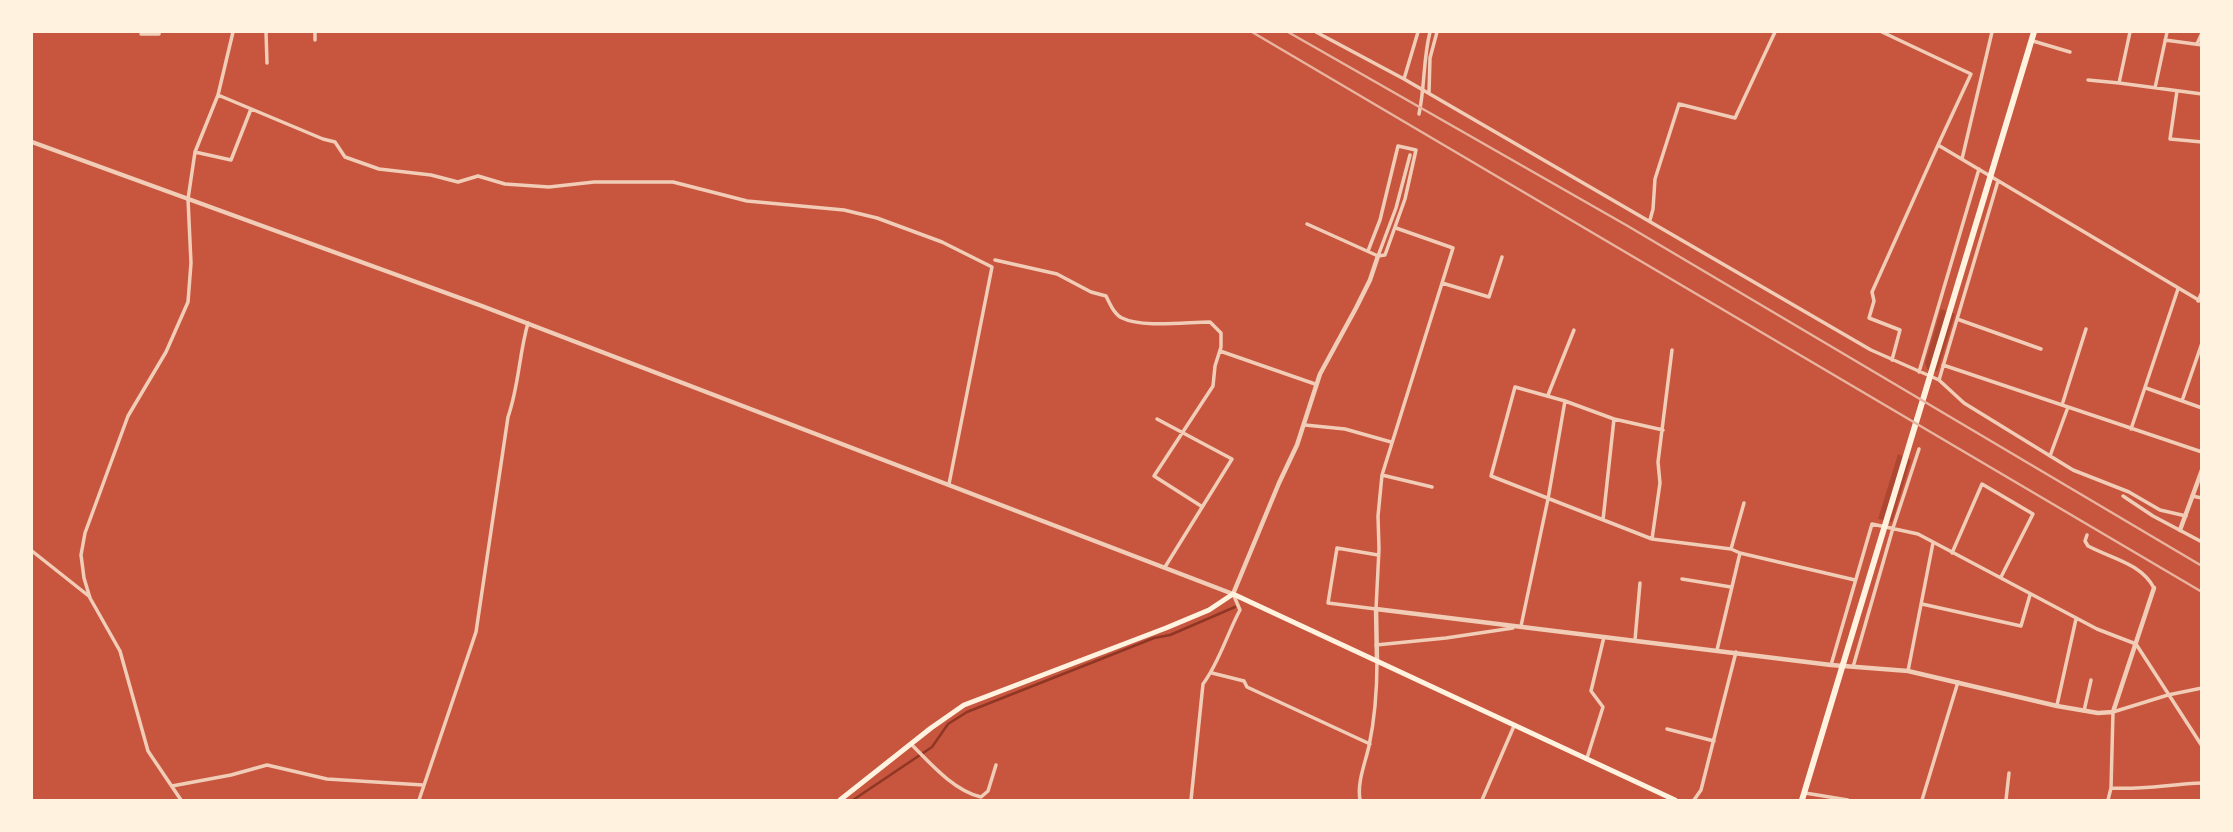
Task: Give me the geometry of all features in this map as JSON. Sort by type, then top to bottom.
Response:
[{"type":"main road","points":[[1803,797],[2034,32]]},
{"type":"main road","points":[[840,800],[964,705],[1166,628],[1209,610],[1233,594],[1675,800]]},
{"type":"street","points":[[141,34],[159,32]]},
{"type":"street","points":[[181,800],[148,751],[120,651],[90,598],[81,555],[85,533],[128,415],[166,352],[188,302],[191,263],[188,199],[195,152],[218,94],[233,32]]},
{"type":"street","points":[[266,32],[267,63]]},
{"type":"street","points":[[315,32],[315,40]]},
{"type":"street","points":[[1316,32],[1415,85],[1871,350],[1939,380],[1964,403],[2050,456],[2088,477],[2129,492],[2151,506],[2186,516]]},
{"type":"street","points":[[1404,79],[1418,32]]},
{"type":"street","points":[[1419,114],[1424,84],[1425,51],[1430,32]]},
{"type":"street","points":[[1427,92],[1430,58],[1437,32]]},
{"type":"street","points":[[1650,220],[1655,179],[1679,104],[1735,118],[1775,32]]},
{"type":"street","points":[[1882,32],[1980,76]]},
{"type":"street","points":[[1962,159],[1992,32]]},
{"type":"street","points":[[2119,83],[2130,32]]},
{"type":"street","points":[[2155,88],[2167,32]]},
{"type":"street","points":[[2165,40],[2199,45],[2202,33]]},
{"type":"street","points":[[2031,41],[2070,52]]},
{"type":"street","points":[[1892,360],[1900,330],[1869,318],[1874,302],[1872,292],[1971,74]]},
{"type":"street","points":[[2088,80],[2202,94]]},
{"type":"street","points":[[2177,91],[2170,139],[2202,142]]},
{"type":"street","points":[[218,94],[334,142],[345,157],[379,169],[431,175],[458,182],[478,176],[505,184],[549,187],[594,182],[673,182],[747,201],[844,210],[923,235],[992,267],[949,484]]},
{"type":"street","points":[[195,152],[231,160],[251,109]]},
{"type":"street","points":[[32,142],[528,323],[1233,594],[1240,610],[1212,673],[1203,684],[1191,800]]},
{"type":"street","points":[[1938,145],[2200,302],[2202,292]]},
{"type":"street","points":[[1307,224],[1378,256],[1385,255],[1396,228],[1416,150],[1398,146],[1380,220],[1368,251]]},
{"type":"street","points":[[1233,594],[1305,425],[1315,384],[1360,300],[1378,256],[1396,208],[1410,155]]},
{"type":"street","points":[[1919,372],[1979,169]]},
{"type":"street","points":[[1939,380],[1998,180]]},
{"type":"street","points":[[1360,800],[1358,789],[1370,744],[1376,692],[1378,516],[1382,475],[1453,248],[1396,228]]},
{"type":"street","points":[[1442,284],[1489,297],[1502,257]]},
{"type":"street","points":[[995,260],[1057,274],[1091,292],[1106,296],[1112,309],[1122,318],[1140,322],[1210,322],[1221,332],[1213,386],[1154,476],[1201,506]]},
{"type":"street","points":[[2132,429],[2178,289]]},
{"type":"street","points":[[1957,319],[2041,349]]},
{"type":"street","points":[[419,800],[476,632],[508,416],[517,392],[528,323]]},
{"type":"street","points":[[2050,456],[2086,329]]},
{"type":"street","points":[[1548,395],[1574,330]]},
{"type":"street","points":[[2182,401],[2202,344]]},
{"type":"street","points":[[1652,539],[1672,350]]},
{"type":"street","points":[[1220,351],[1315,384]]},
{"type":"street","points":[[1943,365],[2202,452]]},
{"type":"street","points":[[1663,430],[1614,419],[1548,395],[1515,387],[1491,476],[1652,539],[1731,549],[1856,580]]},
{"type":"street","points":[[2146,388],[2202,408]]},
{"type":"street","points":[[1521,626],[1548,499],[1565,401]]},
{"type":"street","points":[[1157,419],[1232,459],[1165,567]]},
{"type":"street","points":[[1603,520],[1614,419]]},
{"type":"street","points":[[1305,425],[1345,429],[1391,442]]},
{"type":"street","points":[[1853,667],[1893,527],[1919,449]]},
{"type":"street","points":[[2180,530],[2202,470]]},
{"type":"street","points":[[1382,475],[1432,487]]},
{"type":"street","points":[[1952,553],[1982,484],[2033,514],[2001,578]]},
{"type":"street","points":[[2123,496],[2153,516],[2202,542]]},
{"type":"street","points":[[2193,496],[2202,498]]},
{"type":"street","points":[[1731,549],[1744,503]]},
{"type":"street","points":[[1831,665],[1871,523],[1893,527],[1917,534],[2076,619],[2136,644],[2168,695],[2199,737],[2202,746]]},
{"type":"street","points":[[2087,535],[2085,541],[2088,546],[2123,561],[2144,576],[2154,588],[2113,712],[2111,788],[2108,800]]},
{"type":"street","points":[[1908,671],[1933,543]]},
{"type":"street","points":[[1378,555],[1337,548],[1328,603],[1831,665],[1908,671],[2084,711],[2113,712],[2202,688]]},
{"type":"street","points":[[32,551],[90,598]]},
{"type":"street","points":[[1717,649],[1740,553]]},
{"type":"street","points":[[1682,579],[1731,587]]},
{"type":"street","points":[[1635,640],[1640,583]]},
{"type":"street","points":[[1922,604],[2021,626],[2030,595]]},
{"type":"street","points":[[2057,706],[2076,619]]},
{"type":"street","points":[[1376,645],[1446,638],[1521,626]]},
{"type":"street","points":[[1586,760],[1603,707],[1591,691],[1604,636]]},
{"type":"street","points":[[1694,800],[1701,790],[1736,652]]},
{"type":"street","points":[[1212,673],[1244,681],[1247,687],[1370,744]]},
{"type":"street","points":[[2084,711],[2091,680]]},
{"type":"street","points":[[1922,800],[1958,682]]},
{"type":"street","points":[[1482,800],[1514,726]]},
{"type":"street","points":[[1667,729],[1714,741]]},
{"type":"street","points":[[911,744],[933,766],[972,795],[981,797],[988,791],[996,765]]},
{"type":"street","points":[[172,786],[267,765],[327,779],[423,785]]},
{"type":"street","points":[[2006,800],[2010,774]]},
{"type":"street","points":[[2111,788],[2142,790],[2158,785],[2202,783]]},
{"type":"street","points":[[1803,797],[1848,800]]},
{"type":"shaded area","points":[[1941,309],[1955,314],[1938,370],[1934,372],[1927,369],[1925,363]]},
{"type":"shaded area","points":[[1898,454],[1911,460],[1892,522],[1878,519]]},
{"type":"waterway","points":[[853,800],[932,747],[948,724],[967,712],[1154,638],[1170,635],[1235,607]]},
{"type":"railway","points":[[1252,32],[2202,592]]},
{"type":"railway","points":[[1288,32],[1626,225],[2202,566]]}]
